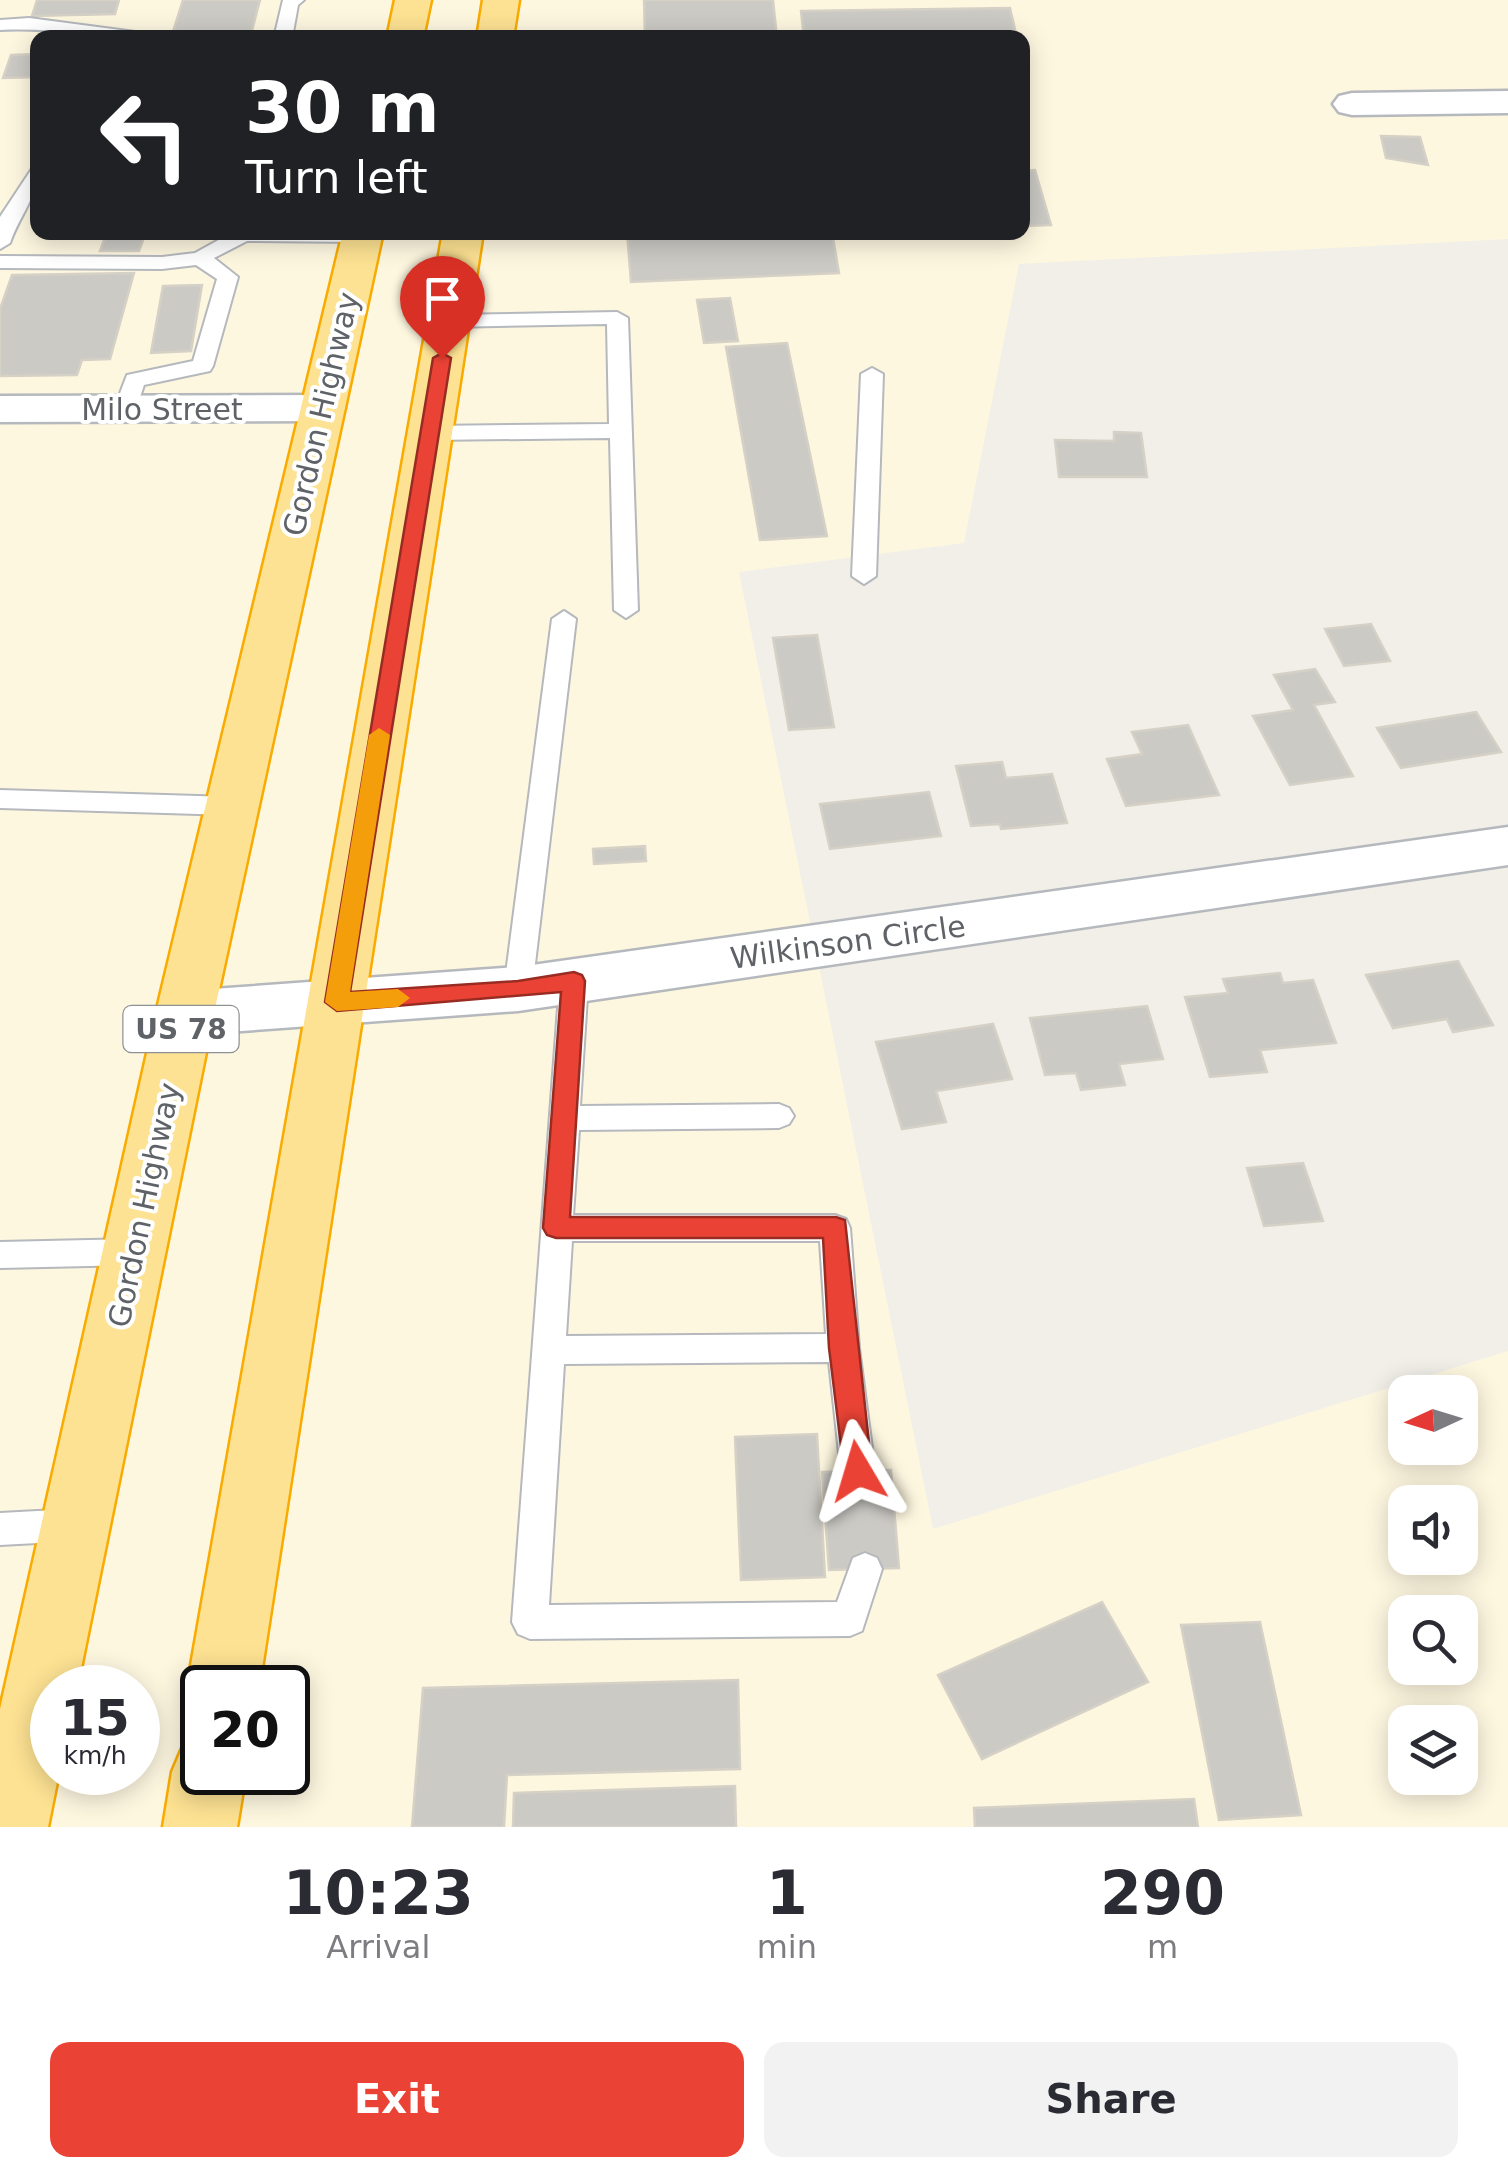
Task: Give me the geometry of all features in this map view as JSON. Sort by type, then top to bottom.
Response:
[{"type":"highway","points":[[407,30],[413,0]]},
{"type":"highway","points":[[497,30],[501,0]]},
{"type":"highway","name":"Gordon Highway","points":[[12,1827],[230,806],[361,240]]},
{"type":"highway","points":[[228,1665],[462,240]]},
{"type":"highway","points":[[200,1827],[206,1795]]},
{"type":"street","points":[[1352,104],[1508,102]]},
{"type":"street","name":"Milo Street","points":[[0,409],[324,408]]},
{"type":"street","name":"Wilkinson Circle","points":[[185,1013],[518,990],[1508,846]]},
{"type":"lane","points":[[285,30],[290,3],[295,0]]},
{"type":"lane","points":[[0,25],[29,23],[82,30]]},
{"type":"lane","points":[[0,243],[8,220],[30,186]]},
{"type":"lane","points":[[0,262],[162,264],[200,258],[232,240]]},
{"type":"lane","points":[[125,409],[135,380],[202,366],[228,277],[200,258]]},
{"type":"lane","points":[[448,321],[617,318],[626,610]]},
{"type":"lane","points":[[864,576],[872,374]]},
{"type":"lane","points":[[429,433],[620,430]]},
{"type":"lane","points":[[518,990],[564,619]]},
{"type":"lane","points":[[0,799],[230,806]]},
{"type":"lane","points":[[574,981],[530,1622],[850,1619],[865,1569]]},
{"type":"lane","points":[[564,1118],[779,1116]]},
{"type":"lane","points":[[556,1228],[836,1228],[843,1348],[858,1471]]},
{"type":"lane","points":[[0,1255],[134,1252]]},
{"type":"lane","points":[[547,1350],[843,1348]]},
{"type":"lane","points":[[0,1529],[76,1525]]},
{"type":"shaded area","points":[[0,0],[1508,0],[1508,239],[1019,264],[964,543],[739,572],[933,1529],[1388,1388],[1388,1465],[1478,1465],[1478,1375],[1430,1375],[1508,1351],[1508,1827],[0,1827]]},
{"type":"building","points":[[37,0],[119,0],[115,14],[32,16]]},
{"type":"building","points":[[183,0],[260,0],[252,30],[174,30]]},
{"type":"building","points":[[644,0],[773,0],[776,30],[645,30]]},
{"type":"building","points":[[1010,8],[1015,30],[803,30],[801,11]]},
{"type":"building","points":[[30,54],[30,77],[3,78],[11,55]]},
{"type":"building","points":[[1381,136],[1420,137],[1428,165],[1386,158]]},
{"type":"building","points":[[1030,170],[1035,170],[1051,225],[1030,226]]},
{"type":"building","points":[[104,240],[143,240],[139,251],[100,251]]},
{"type":"building","points":[[628,240],[833,240],[839,273],[631,282]]},
{"type":"building","points":[[134,273],[110,359],[82,360],[77,375],[0,376],[0,309],[12,275]]},
{"type":"building","points":[[202,285],[191,351],[151,353],[163,286]]},
{"type":"building","points":[[730,298],[738,341],[704,343],[697,300]]},
{"type":"building","points":[[787,343],[827,536],[760,540],[726,347]]},
{"type":"building","points":[[1114,432],[1141,433],[1147,477],[1059,477],[1055,440],[1114,441]]},
{"type":"building","points":[[1371,624],[1390,661],[1344,666],[1325,629]]},
{"type":"building","points":[[817,635],[834,727],[789,730],[773,638]]},
{"type":"building","points":[[1315,669],[1335,702],[1314,705],[1353,776],[1290,785],[1253,716],[1293,710],[1274,675]]},
{"type":"building","points":[[1476,712],[1501,752],[1401,768],[1377,728]]},
{"type":"building","points":[[1188,725],[1219,795],[1126,806],[1107,759],[1142,754],[1132,732]]},
{"type":"building","points":[[1002,762],[1006,778],[1052,774],[1067,823],[1001,829],[1000,824],[971,826],[956,766]]},
{"type":"building","points":[[929,792],[941,836],[830,849],[820,804]]},
{"type":"building","points":[[645,846],[646,861],[594,864],[593,849]]},
{"type":"building","points":[[1458,961],[1493,1025],[1453,1032],[1447,1019],[1393,1028],[1366,975]]},
{"type":"building","points":[[1280,973],[1283,983],[1313,980],[1336,1043],[1260,1050],[1267,1072],[1210,1077],[1185,997],[1228,993],[1223,979]]},
{"type":"building","points":[[1147,1006],[1163,1059],[1119,1064],[1125,1085],[1081,1090],[1076,1073],[1045,1075],[1030,1018]]},
{"type":"building","points":[[993,1024],[1012,1079],[936,1091],[946,1122],[902,1129],[876,1042]]},
{"type":"building","points":[[1303,1163],[1323,1221],[1264,1226],[1247,1168]]},
{"type":"building","points":[[817,1434],[825,1577],[741,1580],[735,1437]]},
{"type":"building","points":[[891,1470],[899,1568],[829,1570],[822,1472]]},
{"type":"building","points":[[1102,1602],[1148,1682],[982,1759],[938,1675]]},
{"type":"building","points":[[1260,1622],[1301,1815],[1219,1820],[1181,1625]]},
{"type":"building","points":[[738,1680],[740,1769],[507,1775],[504,1827],[412,1827],[423,1688]]},
{"type":"building","points":[[735,1786],[736,1827],[513,1827],[514,1793]]},
{"type":"building","points":[[1194,1799],[1198,1827],[975,1827],[974,1808]]},
{"type":"slow traffic","points":[[379,735],[337,1002],[398,998]]},
{"type":"route","points":[[442,358],[337,1002],[518,990],[574,981],[556,1228],[836,1228],[843,1348],[858,1471]]}]
